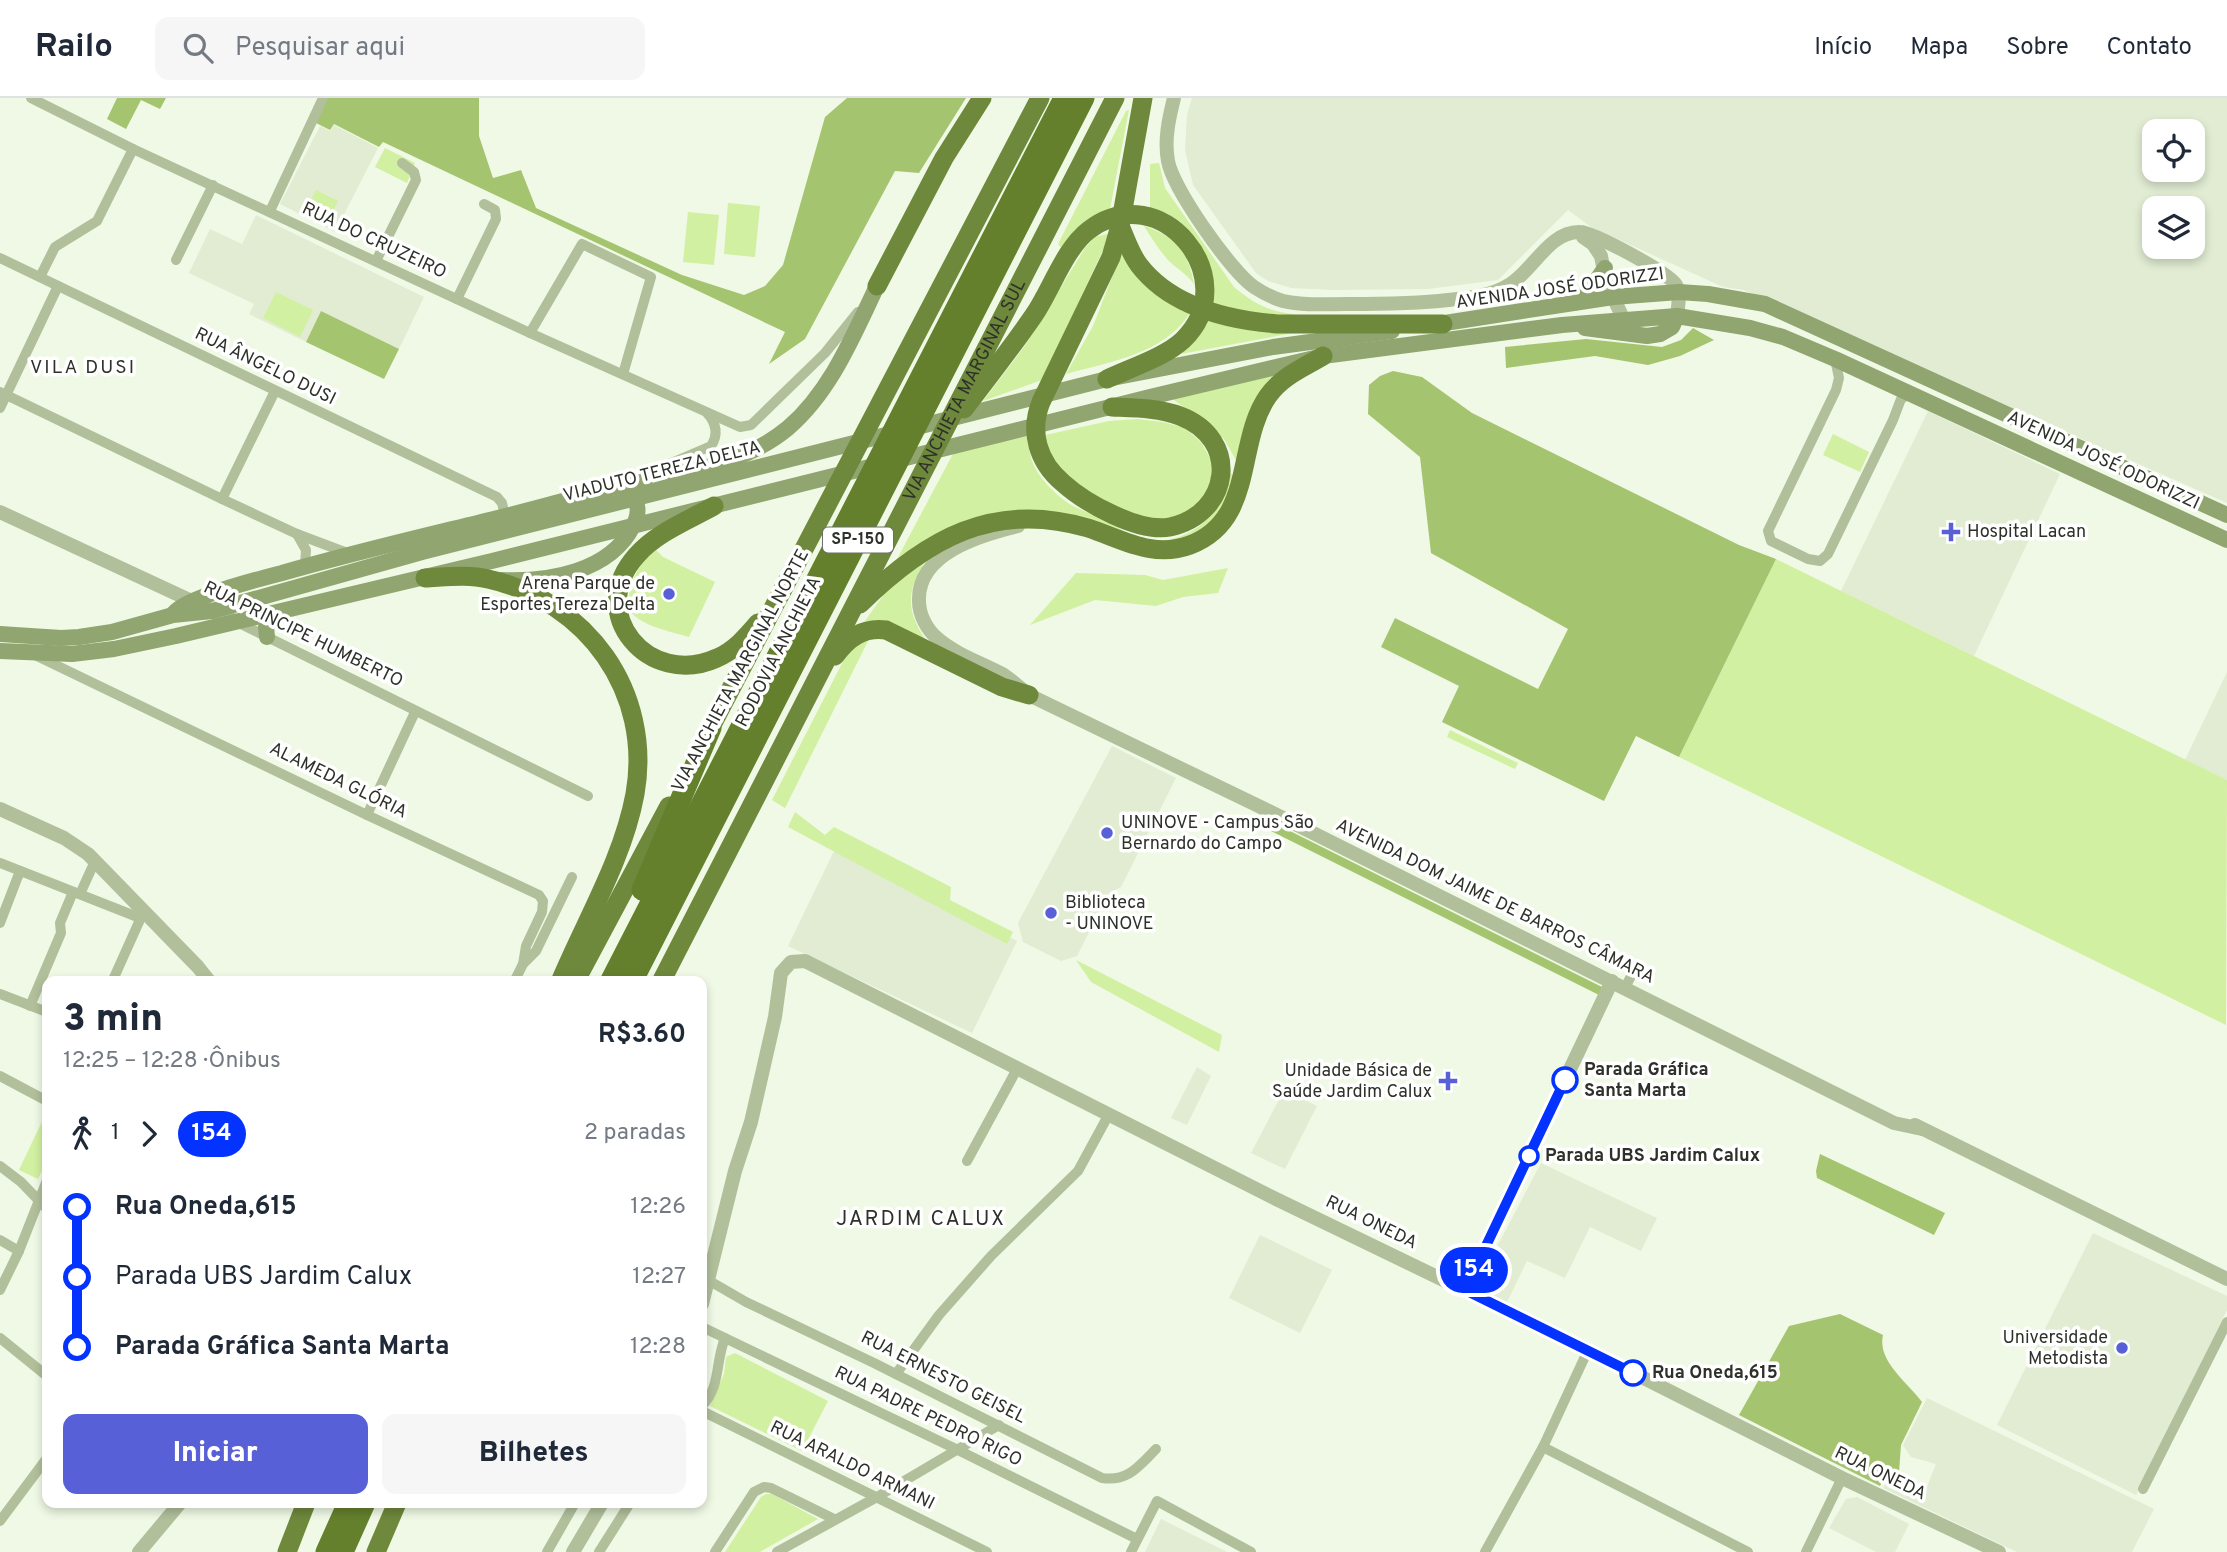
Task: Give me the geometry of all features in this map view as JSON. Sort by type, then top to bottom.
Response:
[{"type":"highway","points":[[877,286],[944,158],[982,98]]},
{"type":"highway","name":"VIA ANCHIETA MARGINAL NORTE","points":[[578,976],[778,602],[1040,98]]},
{"type":"highway","name":"RODOVIA ANCHIETA","points":[[613,976],[1064,98]]},
{"type":"highway","name":"RODOVIA ANCHIETA","points":[[635,976],[1084,98]]},
{"type":"highway","name":"VIA ANCHIETA MARGINAL SUL","points":[[664,976],[1115,98]]},
{"type":"highway","points":[[1143,98],[1120,226],[1106,272],[1038,410],[1035,436],[1042,456],[1059,481],[1129,520],[1162,527],[1190,519],[1204,509],[1214,496],[1223,470],[1217,447]]},
{"type":"highway","points":[[934,448],[1035,313],[1075,244],[1084,234],[1100,223],[1127,215],[1149,217],[1169,225],[1188,242],[1198,258],[1204,285],[1202,305],[1191,329],[1176,345],[1107,379]]},
{"type":"highway","points":[[1120,226],[1135,258],[1153,279],[1180,299],[1222,316],[1277,324],[1443,324]]},
{"type":"highway","points":[[847,617],[899,568],[950,535],[994,521],[1043,520],[1088,528],[1139,547],[1157,550],[1181,548],[1199,540],[1220,525],[1234,502],[1257,417],[1267,398],[1287,376],[1324,356]]},
{"type":"highway","points":[[1112,407],[1164,411],[1193,423],[1202,429],[1243,474]]},
{"type":"highway","points":[[714,506],[651,543],[635,556],[626,571],[618,597],[619,616],[626,632],[645,653],[659,661],[675,666],[692,666],[725,654],[778,602]]},
{"type":"highway","points":[[425,578],[463,576],[490,570],[551,604],[574,620],[593,640],[615,670],[624,689],[637,738],[638,777],[629,818],[612,865],[564,976]]},
{"type":"highway","points":[[808,694],[849,639],[866,631],[882,629],[1002,687],[1030,695]]},
{"type":"highway","points":[[603,976],[710,728]]},
{"type":"highway","points":[[287,1552],[304,1508]]},
{"type":"highway","points":[[326,1552],[346,1508]]},
{"type":"highway","points":[[343,1552],[363,1508]]},
{"type":"highway","points":[[376,1552],[395,1508]]},
{"type":"highway","points":[[385,1528],[385,1552]]},
{"type":"main road","points":[[1574,303],[1591,288],[1605,268]]},
{"type":"main road","points":[[0,634],[61,639],[111,632],[173,615],[176,610],[192,602],[305,566],[727,461],[758,447],[785,430],[807,409],[831,378],[877,286]]},
{"type":"main road","name":"AVENIDA JOSÉ ODORIZZI","points":[[1107,379],[1273,347],[1574,303],[1679,292],[1731,298],[1768,305],[2227,516]]},
{"type":"main road","points":[[1562,325],[1631,335],[1654,335],[1668,330],[1677,316]]},
{"type":"main road","name":"AVENIDA JOSÉ ODORIZZI","points":[[1112,407],[1324,356],[1623,318],[1677,316],[1749,328],[1783,337],[2227,540]]},
{"type":"main road","name":"VIADUTO TEREZA DELTA","points":[[173,615],[220,608],[422,552],[1107,379]]},
{"type":"main road","points":[[490,570],[714,506],[1112,407]]},
{"type":"main road","points":[[490,570],[519,580],[552,578],[584,568],[605,556],[625,540],[637,517],[638,507],[633,495],[621,486]]},
{"type":"main road","points":[[0,650],[80,653],[114,649],[425,578]]},
{"type":"main road","points":[[267,637],[266,627],[271,614]]},
{"type":"street","name":"RUA DO CRUZEIRO","points":[[31,98],[134,149],[530,333],[740,427],[751,425],[839,337],[877,286]]},
{"type":"street","points":[[270,211],[323,98]]},
{"type":"street","points":[[1174,98],[1167,130],[1167,151],[1168,162],[1178,187],[1236,270],[1254,287],[1273,298],[1307,304],[1379,304],[1451,300],[1484,294],[1501,290],[1515,282],[1554,242],[1576,232],[1590,234],[1671,277],[1679,292],[1677,316]]},
{"type":"street","points":[[40,277],[55,247],[97,221],[134,149]]},
{"type":"street","points":[[376,261],[416,180],[414,172],[402,163]]},
{"type":"street","points":[[176,260],[213,185]]},
{"type":"street","points":[[457,299],[496,219],[495,210],[484,204]]},
{"type":"street","points":[[1576,232],[1597,248],[1605,268],[1606,282],[1623,318]]},
{"type":"street","points":[[530,333],[582,244],[651,277],[623,374]]},
{"type":"street","name":"RUA ÂNGELO DUSI","points":[[0,258],[497,497],[502,503],[505,516]]},
{"type":"street","points":[[1605,268],[1618,260],[1639,260]]},
{"type":"street","points":[[0,408],[3,393],[58,286]]},
{"type":"street","points":[[1835,359],[1839,378],[1836,390],[1768,531],[1770,541],[1808,559],[1820,561],[1829,554],[1894,420],[1901,399],[1910,394]]},
{"type":"street","points":[[222,499],[275,391]]},
{"type":"street","points":[[3,393],[297,534],[350,554]]},
{"type":"street","points":[[621,486],[711,446],[716,438],[715,429],[705,411]]},
{"type":"street","name":"RUA PRINCIPE HUMBERTO","points":[[0,512],[192,602],[220,608],[237,622],[588,796]]},
{"type":"street","name":"AVENIDA DOM JAIME DE BARROS CÂMARA","points":[[1043,520],[997,532],[947,554],[928,570],[919,590],[920,611],[933,635],[1006,677],[1030,695],[1687,1013],[1894,1123],[1922,1129]]},
{"type":"street","points":[[297,534],[306,550],[305,566]]},
{"type":"street","name":"ALAMEDA GLÓRIA","points":[[31,653],[541,897],[542,912],[526,946],[523,964]]},
{"type":"street","points":[[77,675],[74,665],[80,653]]},
{"type":"street","points":[[367,815],[415,712]]},
{"type":"street","points":[[0,809],[64,838],[95,861],[142,915],[203,976]]},
{"type":"street","points":[[43,976],[61,933],[60,923],[95,861]]},
{"type":"street","points":[[0,863],[142,915]]},
{"type":"street","points":[[0,923],[20,871]]},
{"type":"street","points":[[517,976],[523,964],[536,951],[572,877]]},
{"type":"street","points":[[115,976],[142,915]]},
{"type":"street","name":"RUA ONEDA","points":[[707,1278],[735,1171],[751,1122],[775,1017],[781,973],[791,962],[805,961],[1842,1478],[1998,1552]]},
{"type":"street","points":[[30,1006],[42,978]]},
{"type":"street","points":[[1465,1290],[1622,982]]},
{"type":"street","points":[[0,994],[42,1010]]},
{"type":"street","points":[[967,1161],[1017,1069]]},
{"type":"street","points":[[0,1076],[42,1098]]},
{"type":"street","name":"AVENIDA DOM JAIME DE BARROS CÂMARA","points":[[1843,1097],[1859,1098],[2227,1279]]},
{"type":"street","points":[[896,1374],[939,1314],[990,1256],[1078,1171],[1109,1114]]},
{"type":"street","points":[[0,1166],[42,1204]]},
{"type":"street","points":[[0,1290],[42,1207]]},
{"type":"street","points":[[0,1240],[19,1251]]},
{"type":"street","name":"RUA ERNESTO GEISEL","points":[[707,1287],[746,1302],[896,1374],[1102,1478],[1116,1480],[1129,1476],[1156,1449]]},
{"type":"street","points":[[2143,1489],[2227,1322]]},
{"type":"street","name":"RUA PADRE PEDRO RIGO","points":[[707,1330],[1137,1539]]},
{"type":"street","points":[[0,1338],[42,1372]]},
{"type":"street","points":[[707,1400],[715,1388],[725,1338]]},
{"type":"street","points":[[1486,1552],[1543,1447],[1588,1350]]},
{"type":"street","name":"RUA ARALDO ARMANI","points":[[707,1411],[987,1552]]},
{"type":"street","points":[[777,1552],[999,1425]]},
{"type":"street","points":[[1543,1447],[1748,1552]]},
{"type":"street","points":[[0,1521],[42,1465]]},
{"type":"street","points":[[1806,1552],[1842,1478]]},
{"type":"street","points":[[715,1552],[754,1492],[764,1487],[834,1519]]},
{"type":"street","points":[[1131,1552],[1157,1501],[1251,1552]]},
{"type":"street","points":[[139,1552],[176,1508]]},
{"type":"street","points":[[547,1552],[572,1508]]},
{"type":"street","points":[[573,1552],[599,1508]]},
{"type":"street","points":[[599,1552],[627,1508]]},
{"type":"shaded area","points":[[1192,98],[2227,98],[2227,503],[1744,290],[1723,287],[1591,227],[1568,210],[1498,280],[1428,289],[1334,290],[1291,288],[1268,281],[1256,273],[1193,185],[1185,150],[1187,115]]},
{"type":"shaded area","points":[[334,125],[378,148],[335,232],[280,204],[320,126],[330,131]]},
{"type":"shaded area","points":[[256,215],[424,297],[399,349],[321,311],[306,342],[249,314],[254,304],[189,273],[210,229],[242,244]]},
{"type":"shaded area","name":"Hospital Lacan","points":[[1928,411],[2060,474],[1974,656],[1841,591]]},
{"type":"shaded area","points":[[2227,672],[2227,780],[2185,760]]},
{"type":"shaded area","name":"UNINOVE - Campus São Bernardo do Campo","points":[[1112,746],[1176,778],[1121,887],[1109,893],[1077,956],[1061,961],[1023,942],[1018,923]]},
{"type":"shaded area","points":[[835,849],[1017,941],[972,1033],[788,946]]},
{"type":"shaded area","points":[[1197,1067],[1211,1076],[1187,1125],[1171,1118]]},
{"type":"shaded area","points":[[1284,1090],[1317,1106],[1285,1169],[1251,1153]]},
{"type":"shaded area","points":[[1541,1163],[1657,1218],[1641,1251],[1590,1227],[1565,1278],[1527,1261],[1507,1302],[1480,1289],[1479,1281]]},
{"type":"shaded area","name":"Universidade Metodista","points":[[2093,1233],[2227,1296],[2227,1310],[2136,1495],[1997,1425]]},
{"type":"shaded area","points":[[1260,1235],[1332,1270],[1300,1333],[1229,1298]]},
{"type":"shaded area","points":[[1927,1398],[2154,1509],[2132,1552],[2017,1552],[1883,1488],[1890,1472],[1926,1489],[1936,1464],[1911,1457],[1903,1445]]},
{"type":"shaded area","points":[[1857,1497],[1909,1524],[1895,1552],[1876,1552],[1829,1528],[1846,1499]]},
{"type":"shaded area","points":[[1161,1519],[1227,1552],[1145,1552]]},
{"type":"green space","points":[[117,98],[166,98],[160,109],[141,100],[126,129],[107,119]]},
{"type":"green space","points":[[327,98],[479,98],[479,136],[493,178],[521,170],[536,208],[682,275],[744,295],[765,286],[783,265],[825,117],[847,98],[966,98],[919,173],[895,171],[805,339],[769,364],[785,332],[383,142],[379,147],[334,124],[330,130],[316,123]]},
{"type":"green space","points":[[1129,110],[1110,209],[1083,225],[1062,249],[1058,244],[1126,111]]},
{"type":"green space","points":[[385,148],[415,163],[407,183],[375,167]]},
{"type":"green space","points":[[1159,163],[1165,188],[1234,287],[1265,307],[1284,313],[1320,318],[1263,315],[1211,304],[1213,279],[1210,266],[1198,242],[1180,222],[1170,215],[1150,208],[1150,164]]},
{"type":"green space","points":[[316,190],[338,201],[327,223],[305,212]]},
{"type":"green space","points":[[728,203],[760,206],[755,257],[724,254]]},
{"type":"green space","points":[[688,212],[719,215],[714,265],[683,262]]},
{"type":"green space","points":[[1144,226],[1164,235],[1178,246],[1188,262],[1194,284],[1168,260]]},
{"type":"green space","points":[[1111,233],[1042,380],[983,401],[1024,347],[1085,248],[1095,237]]},
{"type":"green space","points":[[1123,249],[1158,294],[1190,313],[1179,327],[1151,347],[1066,374],[1093,326]]},
{"type":"green space","points":[[276,292],[313,310],[300,337],[263,318]]},
{"type":"green space","points":[[321,311],[399,349],[384,379],[306,342]]},
{"type":"green space","points":[[1208,316],[1293,333],[1181,354],[1195,341]]},
{"type":"green space","points":[[1693,328],[1714,340],[1680,356],[1648,365],[1595,356],[1506,368],[1505,347],[1586,339],[1662,347],[1681,340]]},
{"type":"green space","points":[[1393,371],[1422,377],[1472,413],[1739,545],[1776,559],[1679,757],[1636,736],[1604,801],[1442,722],[1459,686],[1381,647],[1395,618],[1538,689],[1568,629],[1431,553],[1420,457],[1368,414],[1369,385],[1380,376]]},
{"type":"green space","points":[[1276,375],[1237,462],[1224,439],[1171,398]]},
{"type":"green space","points":[[1138,419],[1185,428],[1201,442],[1211,460],[1208,493],[1180,520],[1152,523],[1089,497],[1050,459],[1045,435],[1109,421]]},
{"type":"green space","points":[[1833,434],[1869,452],[1860,472],[1823,455]]},
{"type":"green space","points":[[1028,436],[1034,465],[1042,479],[1060,497],[1073,506],[1145,539],[1175,538],[1196,529],[1220,504],[1230,473],[1237,479],[1208,529],[1160,546],[1051,515],[896,561],[954,452]]},
{"type":"green space","name":"Arena Parque de Esportes Tereza Delta","points":[[656,550],[663,557],[715,582],[689,637],[646,623],[631,613],[627,606],[636,575]]},
{"type":"green space","points":[[1776,559],[2227,780],[2226,1025],[1679,757]]},
{"type":"green space","points":[[926,560],[914,583],[911,603],[916,623],[929,645],[881,622],[865,621],[887,590]]},
{"type":"green space","points":[[1228,568],[1218,593],[1183,597],[1156,606],[1095,600],[1030,625],[1076,573],[1145,575],[1163,580]]},
{"type":"green space","points":[[869,639],[785,808],[772,800],[853,642]]},
{"type":"green space","points":[[1450,730],[1518,763],[1515,769],[1447,737]]},
{"type":"green space","points":[[795,812],[825,835],[834,827],[951,887],[950,900],[1013,932],[1007,944],[788,827]]},
{"type":"green space","points":[[1258,815],[1604,988],[1599,995],[1253,822]]},
{"type":"green space","points":[[1076,960],[1222,1035],[1219,1052],[1091,982]]},
{"type":"green space","points":[[42,1122],[42,1171],[38,1179],[19,1170]]},
{"type":"green space","points":[[1820,1154],[1945,1213],[1934,1235],[1817,1178]]},
{"type":"green space","points":[[1840,1314],[1883,1335],[1884,1354],[1922,1402],[1901,1445],[1899,1472],[1888,1470],[1880,1486],[1739,1415],[1789,1326]]},
{"type":"green space","points":[[735,1353],[828,1401],[802,1451],[710,1406],[724,1374],[726,1357]]},
{"type":"green space","points":[[772,1494],[818,1519],[760,1552],[725,1552],[761,1497]]},
{"type":"bus line","name":"154","points":[[1565,1080],[1465,1290],[1633,1373]]},
{"type":"place","name":"Hospital Lacan","points":[[1951,532]]},
{"type":"place","name":"Arena Parque de Esportes Tereza Delta","points":[[669,594]]},
{"type":"place","name":"UNINOVE - Campus São Bernardo do Campo","points":[[1107,833]]},
{"type":"place","name":"Biblioteca - UNINOVE","points":[[1051,913]]},
{"type":"place","name":"Parada Gráfica Santa Marta","points":[[1565,1080]]},
{"type":"place","name":"Unidade Básica de Saúde Jardim Calux","points":[[1448,1081]]},
{"type":"place","name":"Parada UBS Jardim Calux","points":[[1529,1156]]},
{"type":"place","name":"Universidade Metodista","points":[[2122,1348]]},
{"type":"place","name":"Rua Oneda,615","points":[[1633,1373]]},
{"type":"district","name":"VILA DUSI","points":[[83,368]]},
{"type":"district","name":"JARDIM CALUX","points":[[921,1219]]}]
